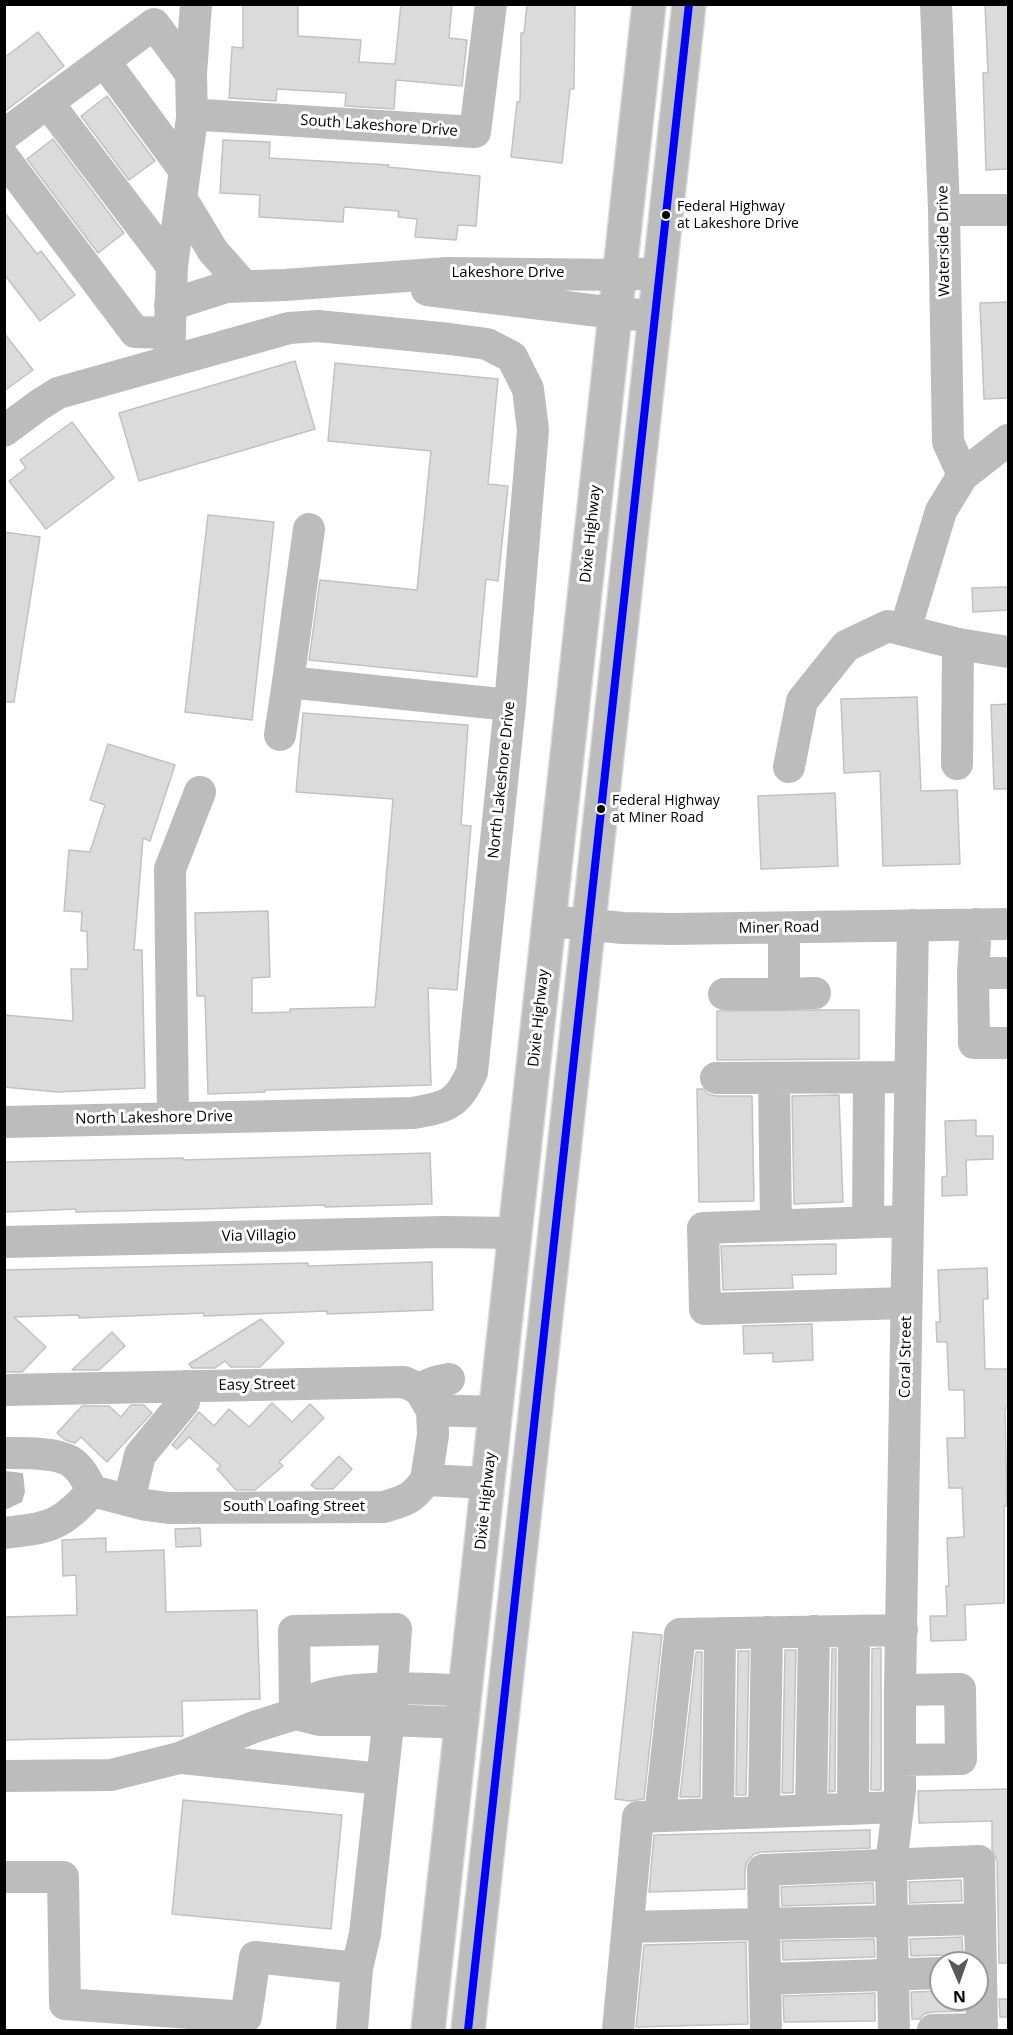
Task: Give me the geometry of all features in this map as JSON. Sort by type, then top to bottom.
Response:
[{"type":"main road","name":"Dixie Highway","points":[[428,2031],[649,4]]},
{"type":"main road","points":[[468,2031],[689,4]]},
{"type":"main road","points":[[463,1707],[498,1753]]},
{"type":"street","points":[[4,158],[135,332],[170,333],[172,266],[192,118],[191,74],[196,4]]},
{"type":"street","name":"South Lakeshore Drive","points":[[192,118],[203,115],[475,132],[491,4]]},
{"type":"street","name":"Waterside Drive","points":[[936,4],[944,210],[948,442],[963,475]]},
{"type":"street","points":[[4,135],[154,24],[191,74]]},
{"type":"street","points":[[104,62],[183,184],[213,251],[244,286]]},
{"type":"street","points":[[48,102],[172,266]]},
{"type":"street","points":[[944,210],[1008,210]]},
{"type":"street","name":"Lakeshore Drive","points":[[170,333],[226,287],[447,273],[660,273]]},
{"type":"street","name":"Lakeshore Drive","points":[[355,280],[615,313],[656,316]]},
{"type":"street","name":"North Lakeshore Drive","points":[[4,431],[58,393],[170,333],[318,326],[487,344],[512,357],[528,389],[533,430],[510,705],[472,1072],[463,1092],[442,1108],[413,1113],[4,1122]]},
{"type":"street","points":[[904,630],[941,511],[963,475],[1008,440]]},
{"type":"street","points":[[280,735],[309,529]]},
{"type":"street","points":[[789,767],[802,702],[846,646],[888,626],[958,644],[1008,652]]},
{"type":"street","points":[[957,764],[958,644]]},
{"type":"street","points":[[288,682],[510,705]]},
{"type":"street","points":[[173,1117],[170,869],[200,792]]},
{"type":"street","name":"Miner Road","points":[[550,921],[673,929],[1008,924]]},
{"type":"street","points":[[976,924],[973,973],[974,1043],[1008,1043]]},
{"type":"street","name":"Coral Street","points":[[894,2031],[891,1865],[900,1785],[913,925]]},
{"type":"street","points":[[784,929],[784,994]]},
{"type":"street","points":[[973,973],[1008,973]]},
{"type":"street","points":[[724,994],[815,993]]},
{"type":"street","points":[[868,1222],[869,1077]]},
{"type":"street","points":[[716,1078],[909,1077]]},
{"type":"street","points":[[774,1078],[776,1225]]},
{"type":"street","points":[[906,1303],[705,1309],[703,1228],[907,1221]]},
{"type":"street","name":"Via Villagio","points":[[4,1242],[443,1232],[514,1233]]},
{"type":"street","points":[[449,1379],[435,1382],[426,1400],[433,1435],[426,1480],[488,1483]]},
{"type":"street","name":"Easy Street","points":[[4,1390],[404,1382],[426,1400],[495,1412]]},
{"type":"street","points":[[129,1500],[140,1455],[184,1402],[186,1386]]},
{"type":"street","points":[[4,1453],[36,1453],[69,1460],[84,1474],[92,1491],[77,1508],[59,1522],[30,1530],[4,1533]]},
{"type":"street","name":"South Loafing Street","points":[[92,1491],[169,1508],[384,1507],[415,1495],[426,1480]]},
{"type":"street","points":[[295,1714],[294,1631],[396,1629],[392,1689],[365,1934],[357,1968],[352,2031]]},
{"type":"street","points":[[660,1816],[680,1634],[902,1630]]},
{"type":"street","points":[[811,1810],[814,1631]]},
{"type":"street","points":[[853,1809],[854,1631]]},
{"type":"street","points":[[764,1812],[767,1632]]},
{"type":"street","points":[[718,1814],[720,1633]]},
{"type":"street","points":[[4,1776],[111,1775],[179,1758],[254,1727],[295,1714],[320,1696],[392,1689],[463,1707]]},
{"type":"street","points":[[618,2031],[638,1817],[853,1809],[900,1785],[961,1759],[960,1689],[900,1690]]},
{"type":"street","points":[[295,1714],[321,1720],[388,1720],[463,1707]]},
{"type":"street","points":[[179,1758],[381,1779]]},
{"type":"street","points":[[766,2031],[763,1870],[979,1861],[979,1951]]},
{"type":"street","points":[[4,1877],[63,1877],[65,2004],[246,2017],[255,1957],[357,1968]]},
{"type":"street","points":[[628,1927],[980,1919]]},
{"type":"street","points":[[765,1979],[929,1974]]},
{"type":"street","points":[[933,2031],[982,2030],[981,2011]]},
{"type":"shaded area","points":[[5,1471],[23,1473],[25,1492],[22,1502],[5,1510]]},
{"type":"building","points":[[243,4],[298,4],[298,36],[361,40],[359,62],[395,64],[401,4],[452,4],[449,38],[467,40],[462,86],[396,80],[394,109],[345,106],[346,93],[277,89],[276,101],[229,98],[232,47],[243,48]]},
{"type":"building","points":[[527,4],[575,4],[574,89],[570,89],[562,163],[511,157],[517,102],[520,102],[521,33],[524,33]]},
{"type":"building","points":[[985,4],[1008,4],[1008,169],[986,170],[983,73],[988,73]]},
{"type":"building","points":[[38,32],[64,66],[4,112],[4,58]]},
{"type":"building","points":[[107,96],[155,161],[129,180],[81,116]]},
{"type":"building","points":[[53,139],[124,233],[98,253],[27,159]]},
{"type":"building","points":[[223,140],[270,142],[269,158],[389,165],[388,167],[480,176],[476,226],[458,225],[456,240],[415,237],[417,219],[398,217],[399,211],[344,207],[343,222],[259,217],[260,195],[220,193]]},
{"type":"building","points":[[4,212],[37,254],[41,251],[75,295],[40,321],[4,274]]},
{"type":"building","points":[[1008,302],[1008,398],[984,399],[980,303]]},
{"type":"building","points":[[4,333],[33,370],[4,391]]},
{"type":"building","points":[[295,361],[315,429],[139,481],[119,413]]},
{"type":"building","points":[[335,363],[498,379],[488,484],[508,486],[498,581],[486,579],[477,677],[309,660],[320,580],[417,590],[431,451],[328,441]]},
{"type":"building","points":[[72,422],[114,478],[46,529],[9,481],[26,468],[20,460]]},
{"type":"building","points":[[208,515],[274,522],[252,720],[185,712]]},
{"type":"building","points":[[4,532],[40,537],[14,702],[4,702]]},
{"type":"building","points":[[1008,587],[1008,610],[973,612],[972,588]]},
{"type":"building","points":[[917,697],[921,791],[957,790],[960,864],[883,866],[880,771],[844,773],[841,699]]},
{"type":"building","points":[[1008,704],[1008,789],[994,789],[991,705]]},
{"type":"building","points":[[303,713],[468,725],[461,825],[471,826],[457,990],[428,988],[431,1085],[208,1094],[205,996],[197,996],[195,913],[268,911],[270,977],[252,978],[252,1013],[290,1012],[290,1009],[375,1007],[393,799],[296,792]]},
{"type":"building","points":[[108,744],[175,765],[150,841],[143,838],[134,950],[142,950],[145,1088],[57,1092],[4,1087],[4,1015],[73,1021],[71,969],[88,969],[87,931],[81,931],[82,912],[64,911],[69,850],[90,852],[105,805],[90,800]]},
{"type":"building","points":[[835,793],[838,866],[761,869],[758,796]]},
{"type":"building","points":[[859,1010],[859,1059],[717,1060],[717,1011]]},
{"type":"building","points":[[697,1089],[703,1089],[708,1094],[716,1096],[752,1096],[754,1201],[699,1202]]},
{"type":"building","points":[[839,1095],[843,1202],[794,1204],[792,1096]]},
{"type":"building","points":[[976,1120],[976,1136],[993,1136],[993,1159],[966,1160],[967,1195],[942,1196],[942,1177],[947,1176],[945,1121]]},
{"type":"building","points":[[430,1153],[432,1204],[4,1212],[4,1162]]},
{"type":"building","points":[[836,1244],[836,1274],[792,1275],[793,1288],[723,1290],[721,1246]]},
{"type":"building","points":[[432,1262],[433,1310],[327,1314],[327,1311],[204,1316],[204,1313],[79,1318],[79,1315],[14,1317],[46,1347],[22,1372],[4,1372],[4,1270]]},
{"type":"building","points":[[987,1268],[988,1299],[983,1299],[985,1369],[1008,1369],[1008,1408],[1005,1408],[1007,1506],[1004,1506],[1004,1603],[965,1605],[966,1640],[931,1641],[930,1616],[947,1616],[946,1586],[949,1586],[947,1538],[964,1537],[962,1488],[949,1488],[947,1438],[965,1438],[964,1390],[949,1390],[947,1342],[937,1342],[936,1322],[940,1322],[938,1270]]},
{"type":"building","points":[[261,1319],[284,1343],[260,1367],[231,1367],[225,1361],[215,1368],[192,1368],[189,1364]]},
{"type":"building","points":[[812,1324],[813,1360],[773,1362],[773,1353],[744,1354],[743,1326]]},
{"type":"building","points":[[112,1332],[125,1346],[99,1370],[72,1370]]},
{"type":"building","points":[[272,1403],[292,1422],[310,1404],[324,1418],[279,1462],[283,1466],[255,1490],[236,1490],[217,1469],[221,1466],[189,1437],[177,1449],[172,1445],[199,1412],[214,1426],[229,1409],[249,1427]]},
{"type":"building","points":[[131,1405],[144,1405],[152,1413],[107,1462],[81,1437],[75,1443],[65,1440],[57,1433],[82,1406],[109,1406],[121,1417]]},
{"type":"building","points":[[339,1456],[352,1469],[333,1489],[316,1489],[311,1485]]},
{"type":"building","points":[[200,1528],[201,1546],[176,1547],[175,1529]]},
{"type":"building","points":[[106,1538],[106,1552],[164,1550],[166,1612],[257,1610],[260,1699],[182,1701],[183,1736],[4,1740],[4,1617],[77,1615],[76,1575],[63,1576],[62,1540]]},
{"type":"building","points":[[633,1632],[662,1635],[644,1799],[630,1801],[615,1799]]},
{"type":"building","points":[[881,1648],[881,1790],[871,1790],[872,1649]]},
{"type":"building","points":[[832,1649],[836,1649],[835,1791],[829,1792]]},
{"type":"building","points":[[785,1650],[796,1650],[793,1793],[782,1793]]},
{"type":"building","points":[[738,1651],[749,1651],[746,1795],[736,1795]]},
{"type":"building","points":[[696,1652],[702,1652],[700,1797],[680,1797]]},
{"type":"building","points":[[1008,1789],[1008,1963],[999,1963],[997,1861],[992,1850],[992,1821],[919,1823],[918,1791]]},
{"type":"building","points":[[183,1800],[342,1815],[331,1929],[172,1914]]},
{"type":"building","points":[[870,1830],[870,1848],[754,1854],[747,1862],[745,1889],[649,1892],[654,1835]]},
{"type":"building","points":[[961,1880],[962,1901],[910,1903],[909,1882]]},
{"type":"building","points":[[873,1883],[874,1903],[782,1906],[781,1887]]},
{"type":"building","points":[[962,1937],[963,1951],[929,1951],[929,1955],[911,1956],[910,1939]]},
{"type":"building","points":[[874,1939],[875,1957],[783,1960],[782,1941]]},
{"type":"building","points":[[746,1942],[748,2024],[636,2027],[644,1945]]},
{"type":"building","points":[[929,1991],[929,2011],[964,2011],[932,2012],[924,2014],[920,2019],[912,2019],[911,1992]]},
{"type":"building","points":[[875,1993],[875,2021],[784,2022],[783,1996]]},
{"type":"building","points":[[999,1999],[1008,1999],[1008,2017],[1000,2017]]},
{"type":"transit line","points":[[468,2030],[689,4]]},
{"type":"place","name":"Federal Highway at Lakeshore Drive","points":[[666,215]]},
{"type":"place","name":"Federal Highway at Miner Road","points":[[601,809]]}]
